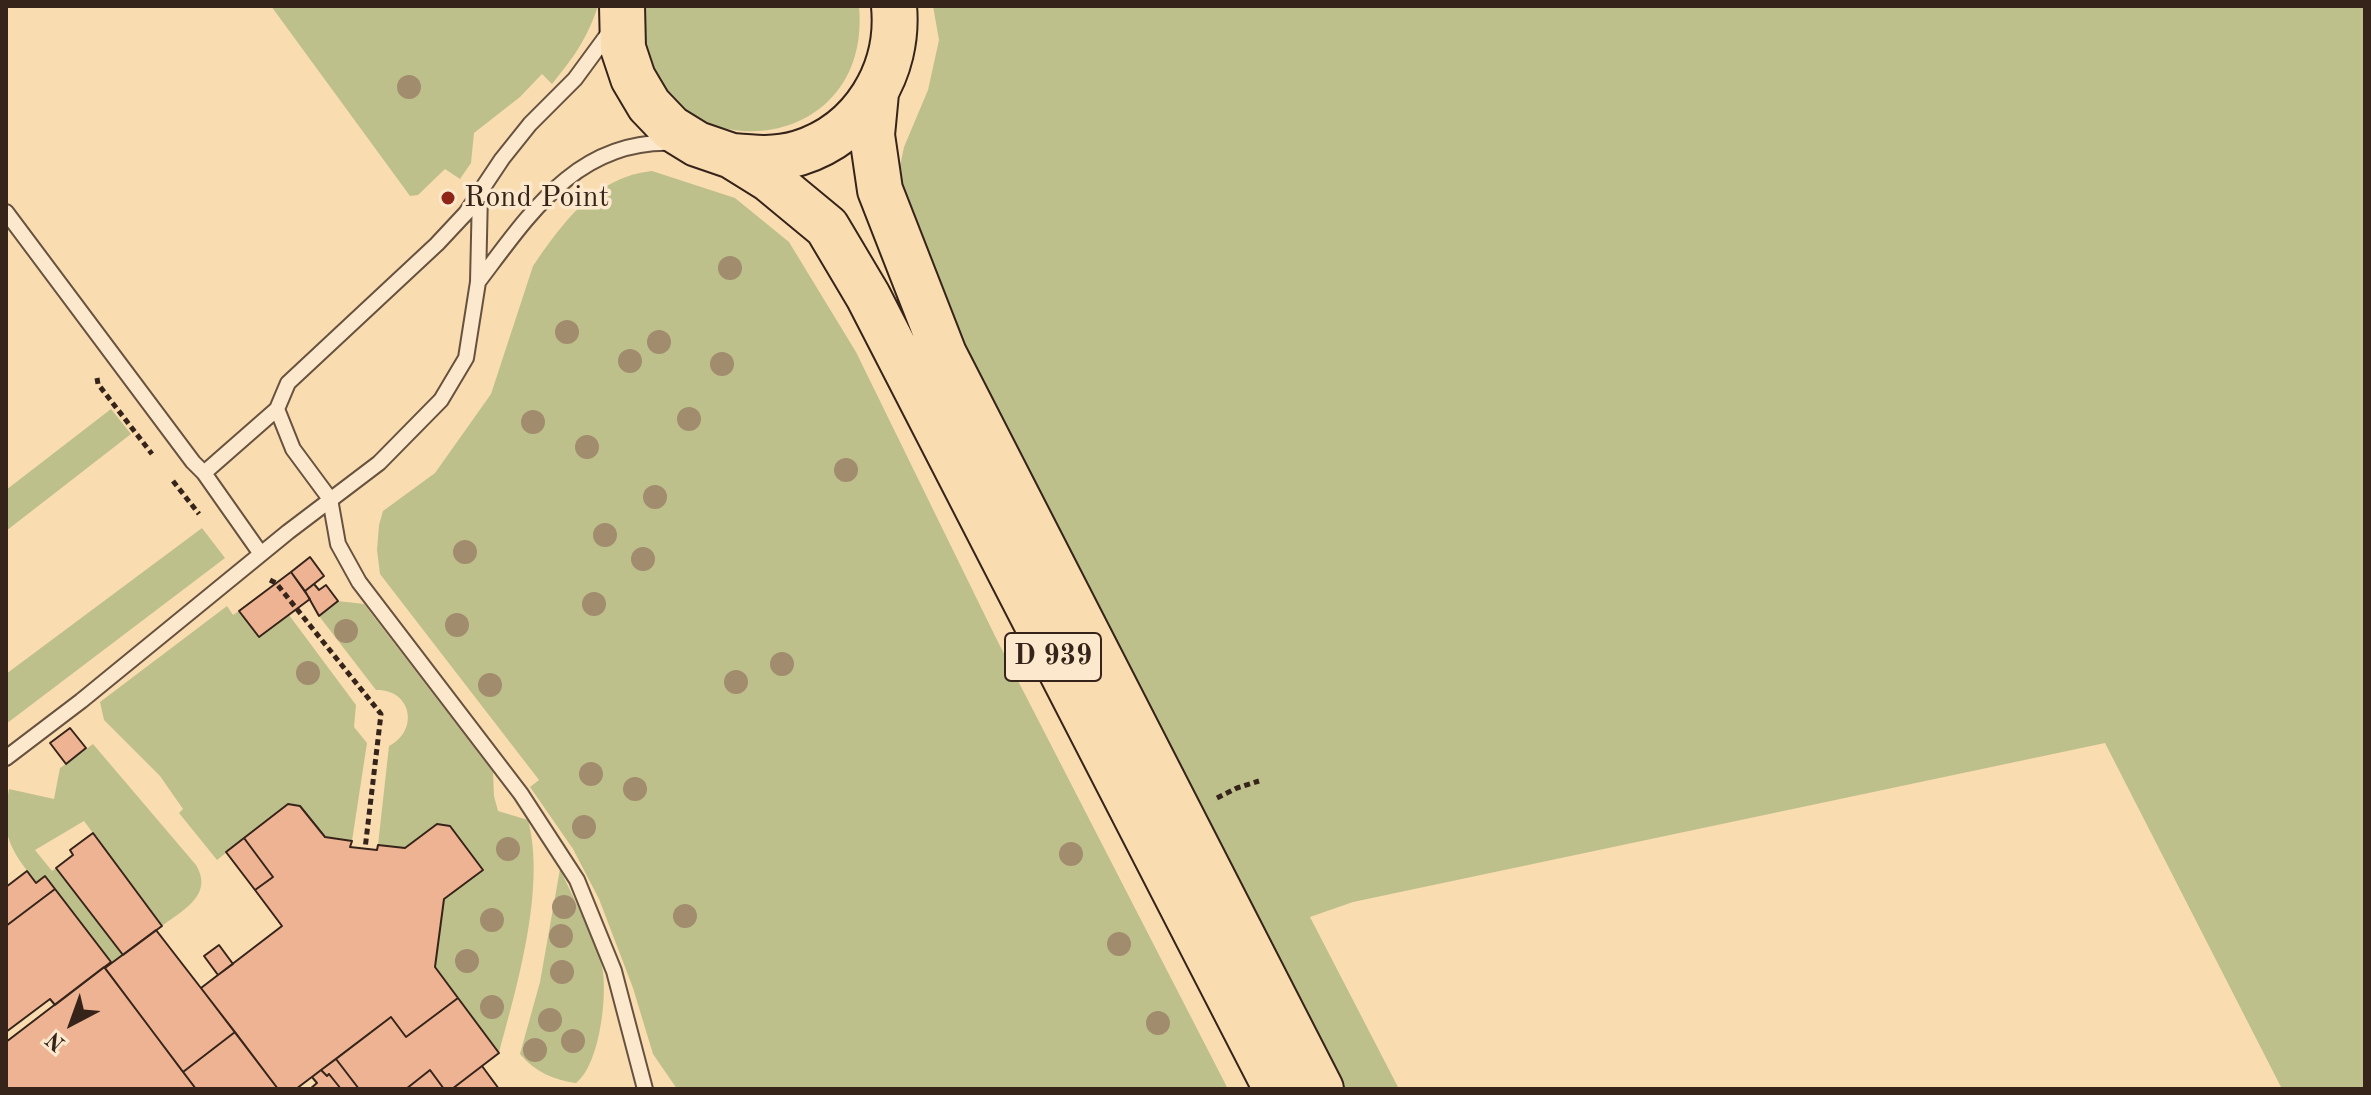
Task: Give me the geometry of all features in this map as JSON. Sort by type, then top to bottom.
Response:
[{"type":"main road","points":[[621,11],[623,48],[633,78],[649,105],[671,128],[714,150],[765,159],[808,149],[829,140],[855,119],[876,93],[890,61],[896,27],[894,6]]},
{"type":"main road","name":"D 939","points":[[876,93],[872,135],[880,190],[944,354],[1321,1089]]},
{"type":"main road","name":"D 939","points":[[714,150],[769,179],[827,227],[868,296],[1276,1089]]},
{"type":"lane","points":[[204,473],[277,409],[288,383],[466,213],[530,124],[575,79],[621,11]]},
{"type":"lane","points":[[478,282],[541,201],[560,182],[588,163],[651,142],[714,150]]},
{"type":"lane","points":[[6,758],[379,463],[441,400],[466,358],[478,282],[480,193]]},
{"type":"lane","points":[[6,212],[204,473],[261,554]]},
{"type":"lane","points":[[277,409],[293,449],[330,499],[338,544],[359,582],[521,794],[577,880],[614,971],[645,1089]]},
{"type":"path","points":[[263,575],[276,583],[381,714],[365,849]]},
{"type":"green space","points":[[271,6],[598,6],[579,47],[552,84],[542,74],[520,97],[474,133],[471,163],[460,179],[445,169],[418,195],[410,196]]},
{"type":"green space","points":[[644,6],[859,6],[853,61],[830,100],[794,123],[752,131],[710,124],[674,100],[650,61]]},
{"type":"green space","points":[[933,6],[2365,6],[2365,1089],[2282,1089],[2105,743],[1353,902],[1310,917],[1399,1089],[1341,1089],[935,300],[896,185],[904,147],[928,90],[939,40]]},
{"type":"green space","points":[[652,171],[735,198],[789,242],[856,352],[996,638],[1228,1089],[677,1089],[653,1054],[633,988],[599,899],[573,849],[530,787],[539,780],[380,574],[377,550],[383,511],[435,473],[491,394],[533,266],[544,250],[569,218],[598,192],[632,175]]},
{"type":"green space","points":[[111,409],[131,434],[6,531],[6,490]]},
{"type":"green space","points":[[202,528],[225,558],[6,724],[6,674]]},
{"type":"green space","points":[[338,601],[364,604],[493,772],[498,811],[528,820],[533,847],[531,906],[521,968],[499,1053],[435,967],[444,899],[483,870],[450,826],[437,824],[405,848],[378,845],[389,746],[405,730],[407,712],[397,696],[376,690],[319,616]]},
{"type":"green space","points":[[227,606],[233,615],[239,611],[259,637],[289,615],[356,705],[354,727],[367,743],[352,841],[325,837],[300,806],[288,804],[217,860],[179,813],[183,809],[160,776],[104,720],[100,702]]},
{"type":"green space","points":[[93,744],[196,865],[201,876],[199,893],[194,901],[162,926],[84,821],[35,850],[52,871],[56,868],[123,955],[105,968],[111,962],[46,877],[36,883],[20,860],[9,840],[6,819],[9,789],[54,799],[60,768]]},
{"type":"green space","points":[[560,869],[595,943],[604,978],[603,1011],[596,1045],[591,1061],[576,1083],[545,1074],[520,1054],[540,982]]},
{"type":"building","points":[[310,557],[324,576],[305,591],[291,572]]},
{"type":"building","points":[[291,572],[310,599],[259,637],[239,611]]},
{"type":"building","points":[[314,584],[319,590],[326,585],[338,601],[319,616],[305,591]]},
{"type":"building","points":[[70,728],[86,748],[66,764],[50,743]]},
{"type":"building","points":[[288,804],[300,806],[325,837],[352,841],[350,847],[377,850],[378,845],[405,848],[437,824],[450,826],[483,870],[444,899],[435,967],[458,998],[406,1037],[391,1017],[296,1089],[278,1089],[201,988],[282,926],[255,890],[273,877],[244,838]]},
{"type":"building","points":[[93,833],[162,926],[123,955],[56,868],[73,855],[70,850]]},
{"type":"building","points":[[244,838],[273,877],[255,890],[226,852]]},
{"type":"building","points":[[27,871],[36,883],[45,876],[55,889],[6,926],[6,887]]},
{"type":"building","points":[[55,889],[111,962],[55,1005],[50,999],[6,1032],[6,926]]},
{"type":"building","points":[[156,930],[235,1032],[183,1072],[105,968]]},
{"type":"building","points":[[219,945],[233,964],[218,975],[204,956]]},
{"type":"building","points":[[104,967],[196,1089],[6,1089],[6,1042]]},
{"type":"building","points":[[458,998],[499,1053],[452,1089],[444,1089],[430,1070],[406,1089],[359,1089],[336,1059],[391,1017],[406,1037]]},
{"type":"building","points":[[235,1032],[278,1089],[196,1089],[183,1072]]},
{"type":"building","points":[[336,1059],[359,1089],[341,1089],[329,1074],[327,1076],[321,1070]]},
{"type":"building","points":[[482,1066],[499,1089],[452,1089]]},
{"type":"building","points":[[321,1070],[327,1076],[329,1074],[341,1089],[310,1089],[317,1083],[312,1077]]},
{"type":"building","points":[[430,1070],[444,1089],[406,1089]]},
{"type":"place","name":"Rond Point","points":[[448,198]]}]
